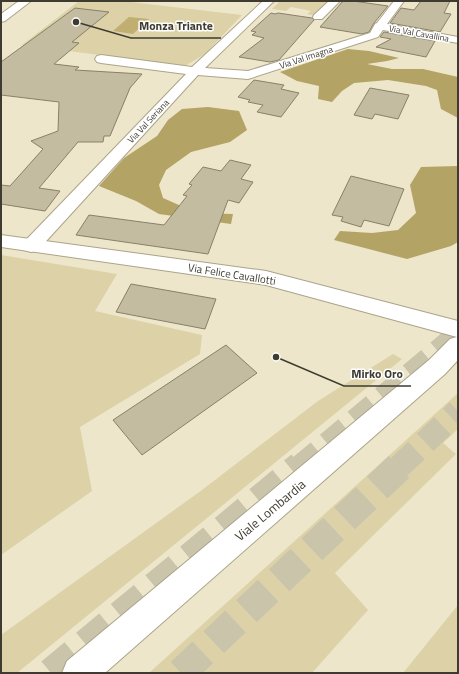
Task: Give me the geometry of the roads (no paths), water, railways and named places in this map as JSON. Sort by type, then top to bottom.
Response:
[{"type":"street","points":[[1,19],[26,1]]},
{"type":"street","name":"Via Val Seriana","points":[[31,246],[196,71],[269,1]]},
{"type":"street","points":[[318,17],[335,1]]},
{"type":"street","name":"Via Val Imagna","points":[[101,59],[196,71],[248,75],[374,35],[379,26],[399,1]]},
{"type":"street","name":"Via Val Cavallina","points":[[379,26],[458,40]]},
{"type":"street","name":"Via Felice Cavallotti","points":[[1,241],[266,278],[458,329]]},
{"type":"street","name":"Viale Lombardia","points":[[79,673],[437,367],[458,345]]},
{"type":"tunnel","points":[[300,467],[458,335]]},
{"type":"tunnel","points":[[399,467],[458,411]]},
{"type":"tunnel","points":[[51,673],[301,466]]},
{"type":"tunnel","points":[[181,673],[400,466]]},
{"type":"place","name":"Monza Triante","points":[[76,22]]},
{"type":"place","name":"Mirko Oro","points":[[276,357]]}]
